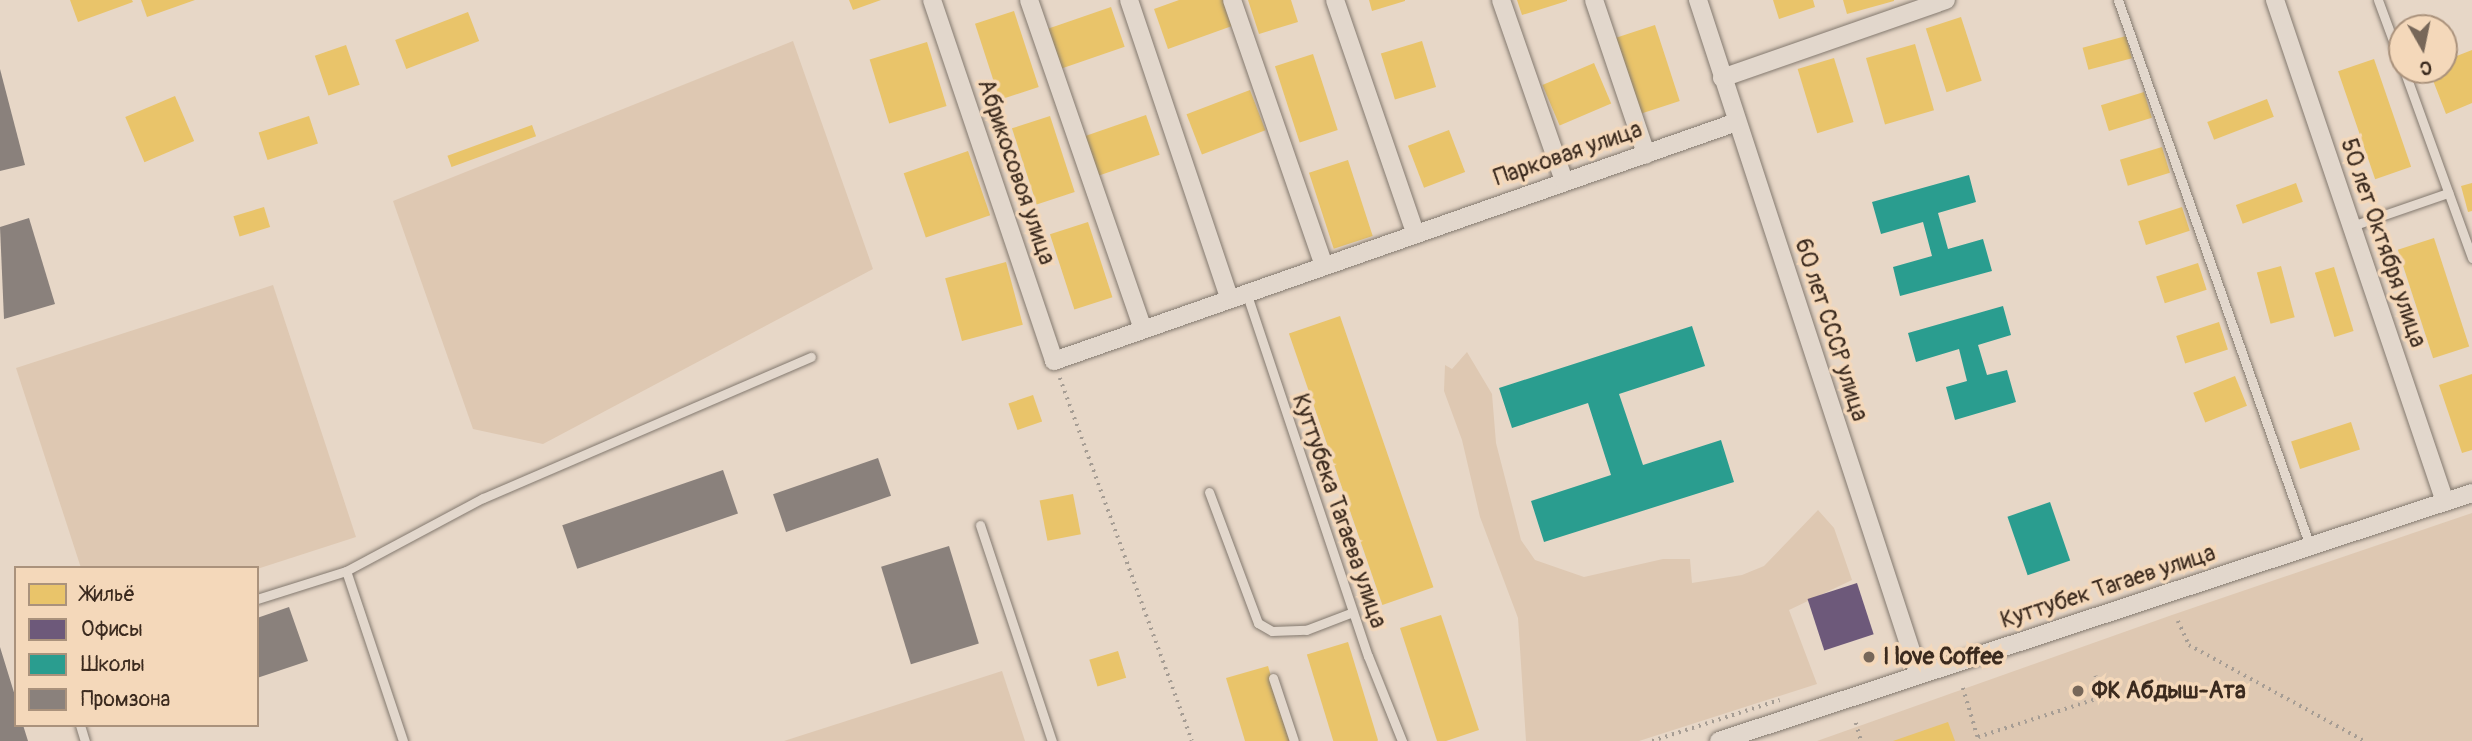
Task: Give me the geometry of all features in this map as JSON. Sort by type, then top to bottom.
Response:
[{"type":"street","name":"Абрикосовоя улица","points":[[932,0],[1054,361]]},
{"type":"street","points":[[1029,0],[1143,329]]},
{"type":"street","points":[[1129,0],[1237,294]]},
{"type":"street","points":[[1233,0],[1324,263]]},
{"type":"street","points":[[1335,0],[1415,232]]},
{"type":"street","points":[[1501,0],[1564,181]]},
{"type":"street","points":[[1594,0],[1646,154]]},
{"type":"street","name":"60 лет СССР улица","points":[[1698,0],[1919,675]]},
{"type":"street","points":[[1722,78],[1946,0]]},
{"type":"street","name":"50 лет Октября улица","points":[[2274,0],[2445,502]]},
{"type":"street","name":"Парковая улица","points":[[1054,361],[1324,263],[1737,122]]},
{"type":"street","name":"Куттубек Тагаев улица","points":[[1719,741],[1753,736],[1919,675],[2472,493]]},
{"type":"lane","points":[[2118,0],[2311,546]]},
{"type":"lane","points":[[2378,0],[2388,27]]},
{"type":"lane","points":[[2409,84],[2472,258]]},
{"type":"lane","points":[[2351,226],[2448,193]]},
{"type":"lane","name":"Куттубека Тагаева улица","points":[[1237,294],[1402,741]]},
{"type":"lane","points":[[259,598],[346,571],[483,498],[811,357]]},
{"type":"lane","points":[[1209,492],[1258,623],[1272,631],[1306,630],[1353,612]]},
{"type":"lane","points":[[980,525],[1052,741]]},
{"type":"lane","points":[[346,571],[403,741]]},
{"type":"lane","points":[[1273,678],[1294,741]]},
{"type":"path","points":[[1054,361],[1192,741]]},
{"type":"path","points":[[2178,621],[2189,645],[2364,741]]},
{"type":"path","points":[[1963,688],[1979,739],[2102,697],[2095,676]]},
{"type":"path","points":[[1652,741],[1790,696]]},
{"type":"path","points":[[1856,723],[1861,741]]},
{"type":"shaded area","points":[[793,41],[873,269],[543,444],[473,429],[393,201]]},
{"type":"shaded area","points":[[273,285],[356,537],[259,568],[259,566],[80,566],[16,368]]},
{"type":"shaded area","points":[[1467,352],[1492,394],[1496,443],[1521,540],[1535,560],[1584,577],[1663,559],[1690,559],[1692,583],[1742,575],[1764,566],[1818,510],[1834,528],[1852,580],[1789,610],[1817,684],[1639,741],[1526,741],[1518,618],[1480,517],[1462,440],[1444,391],[1445,365],[1452,369]]},
{"type":"shaded area","points":[[2472,513],[2472,741],[1817,741],[2172,615]]},
{"type":"shaded area","points":[[1002,671],[1025,741],[784,741]]},
{"type":"building: Жильё","points":[[70,0],[132,0],[133,2],[78,22]]},
{"type":"building: Жильё","points":[[141,0],[195,0],[147,17]]},
{"type":"building: Жильё","points":[[849,0],[881,0],[853,10]]},
{"type":"building: Жильё","points":[[1179,0],[1223,0],[1232,26],[1168,49],[1154,9]]},
{"type":"building: Жильё","points":[[1248,0],[1291,0],[1298,22],[1259,34]]},
{"type":"building: Жильё","points":[[1369,0],[1405,0],[1405,1],[1372,11]]},
{"type":"building: Жильё","points":[[1517,0],[1567,0],[1567,1],[1522,15]]},
{"type":"building: Жильё","points":[[1773,0],[1813,0],[1815,7],[1779,19]]},
{"type":"building: Жильё","points":[[1843,0],[1894,0],[1894,1],[1847,14]]},
{"type":"building: Жильё","points":[[1111,7],[1125,47],[1059,69],[1046,29]]},
{"type":"building: Жильё","points":[[1014,11],[1039,87],[1000,100],[975,24]]},
{"type":"building: Жильё","points":[[468,12],[479,41],[406,69],[395,40]]},
{"type":"building: Жильё","points":[[1961,17],[1982,81],[1947,92],[1926,28]]},
{"type":"building: Жильё","points":[[1655,25],[1680,101],[1641,114],[1616,38]]},
{"type":"building: Жильё","points":[[2126,36],[2132,58],[2088,70],[2083,48]]},
{"type":"building: Жильё","points":[[1422,41],[1436,87],[1395,99],[1381,54]]},
{"type":"building: Жильё","points":[[927,42],[947,106],[889,124],[870,60]]},
{"type":"building: Жильё","points":[[1915,44],[1934,110],[1885,124],[1866,58]]},
{"type":"building: Жильё","points":[[346,45],[360,85],[328,95],[315,56]]},
{"type":"building: Жильё","points":[[2472,50],[2472,103],[2446,114],[2434,84],[2458,84],[2458,56]]},
{"type":"building: Жильё","points":[[1313,54],[1338,130],[1300,142],[1275,66]]},
{"type":"building: Жильё","points":[[1834,58],[1854,122],[1817,133],[1798,69]]},
{"type":"building: Жильё","points":[[2374,59],[2411,167],[2375,179],[2338,71]]},
{"type":"building: Жильё","points":[[1594,63],[1611,104],[1560,125],[1542,85]]},
{"type":"building: Жильё","points":[[1250,90],[1265,130],[1202,155],[1187,114]]},
{"type":"building: Жильё","points":[[2144,92],[2152,118],[2109,131],[2101,105]]},
{"type":"building: Жильё","points":[[175,96],[194,141],[144,162],[125,117]]},
{"type":"building: Жильё","points":[[2267,99],[2274,117],[2214,140],[2207,122]]},
{"type":"building: Жильё","points":[[1146,115],[1160,155],[1095,177],[1082,137]]},
{"type":"building: Жильё","points":[[309,116],[318,144],[268,160],[259,132]]},
{"type":"building: Жильё","points":[[1050,116],[1075,192],[1037,204],[1012,128]]},
{"type":"building: Жильё","points":[[532,125],[536,136],[452,167],[447,156]]},
{"type":"building: Жильё","points":[[1449,130],[1465,172],[1424,188],[1408,146]]},
{"type":"building: Жильё","points":[[2162,147],[2170,173],[2128,186],[2120,160]]},
{"type":"building: Жильё","points":[[968,151],[990,215],[926,237],[904,173]]},
{"type":"building: Жильё","points":[[1348,160],[1373,236],[1334,249],[1309,173]]},
{"type":"building: Жильё","points":[[2296,183],[2303,202],[2243,224],[2236,205]]},
{"type":"building: Жильё","points":[[2472,183],[2472,211],[2468,212],[2461,186]]},
{"type":"building: Жильё","points":[[264,207],[270,227],[240,236],[233,216]]},
{"type":"building: Жильё","points":[[2182,207],[2190,231],[2146,245],[2138,221]]},
{"type":"building: Жильё","points":[[1088,222],[1112,297],[1074,309],[1050,234]]},
{"type":"building: Жильё","points":[[2434,238],[2469,346],[2433,358],[2398,250]]},
{"type":"building: Жильё","points":[[1006,262],[1023,325],[962,341],[945,278]]},
{"type":"building: Жильё","points":[[2198,263],[2207,290],[2165,303],[2156,277]]},
{"type":"building: Жильё","points":[[2281,266],[2295,317],[2271,324],[2257,272]]},
{"type":"building: Жильё","points":[[2334,267],[2354,331],[2334,337],[2315,273]]},
{"type":"building: Жильё","points":[[1340,316],[1433,587],[1382,605],[1289,334]]},
{"type":"building: Жильё","points":[[2219,322],[2228,350],[2185,363],[2176,336]]},
{"type":"building: Жильё","points":[[2472,374],[2472,450],[2462,453],[2439,385]]},
{"type":"building: Жильё","points":[[2235,376],[2247,406],[2205,423],[2193,393]]},
{"type":"building: Жильё","points":[[1033,395],[1042,421],[1018,430],[1008,403]]},
{"type":"building: Жильё","points":[[2351,422],[2360,450],[2300,469],[2291,441]]},
{"type":"building: Жильё","points":[[1073,494],[1081,534],[1047,541],[1040,500]]},
{"type":"building: Жильё","points":[[1441,615],[1479,730],[1446,741],[1437,741],[1400,628]]},
{"type":"building: Жильё","points":[[1348,642],[1378,740],[1333,741],[1307,655]]},
{"type":"building: Жильё","points":[[1118,651],[1126,678],[1097,687],[1089,660]]},
{"type":"building: Жильё","points":[[1268,666],[1290,741],[1245,741],[1226,678]]},
{"type":"building: Жильё","points":[[1948,722],[1955,741],[1893,741]]},
{"type":"building: Офисы","points":[[1857,583],[1874,634],[1824,650],[1808,599]]},
{"type":"building: Школы","points":[[1969,175],[1976,202],[1938,213],[1948,249],[1983,239],[1992,271],[1900,296],[1893,267],[1932,256],[1923,222],[1881,234],[1872,202]]},
{"type":"building: Школы","points":[[2003,306],[2011,335],[1978,345],[1987,375],[2007,370],[2016,402],[1955,420],[1946,387],[1967,381],[1959,349],[1916,362],[1908,333]]},
{"type":"building: Школы","points":[[1692,326],[1705,366],[1619,394],[1643,465],[1721,440],[1734,482],[1544,542],[1531,501],[1611,475],[1588,403],[1512,428],[1499,388]]},
{"type":"building: Школы","points":[[2050,502],[2070,561],[2028,575],[2007,517]]},
{"type":"building: Промзона","points":[[0,69],[25,165],[0,171]]},
{"type":"building: Промзона","points":[[29,218],[55,304],[4,319],[0,227]]},
{"type":"building: Промзона","points":[[878,458],[891,496],[786,532],[773,494]]},
{"type":"building: Промзона","points":[[723,470],[738,513],[577,569],[562,525]]},
{"type":"building: Промзона","points":[[949,546],[979,644],[911,664],[881,567]]},
{"type":"building: Промзона","points":[[289,607],[308,661],[259,677],[259,617]]},
{"type":"building: Промзона","points":[[0,647],[14,692],[14,727],[24,727],[28,741],[0,741]]},
{"type":"place","name":"I love Coffee","points":[[1869,657]]},
{"type":"place","name":"ФК Абдыш-Ата","points":[[2078,691]]}]
